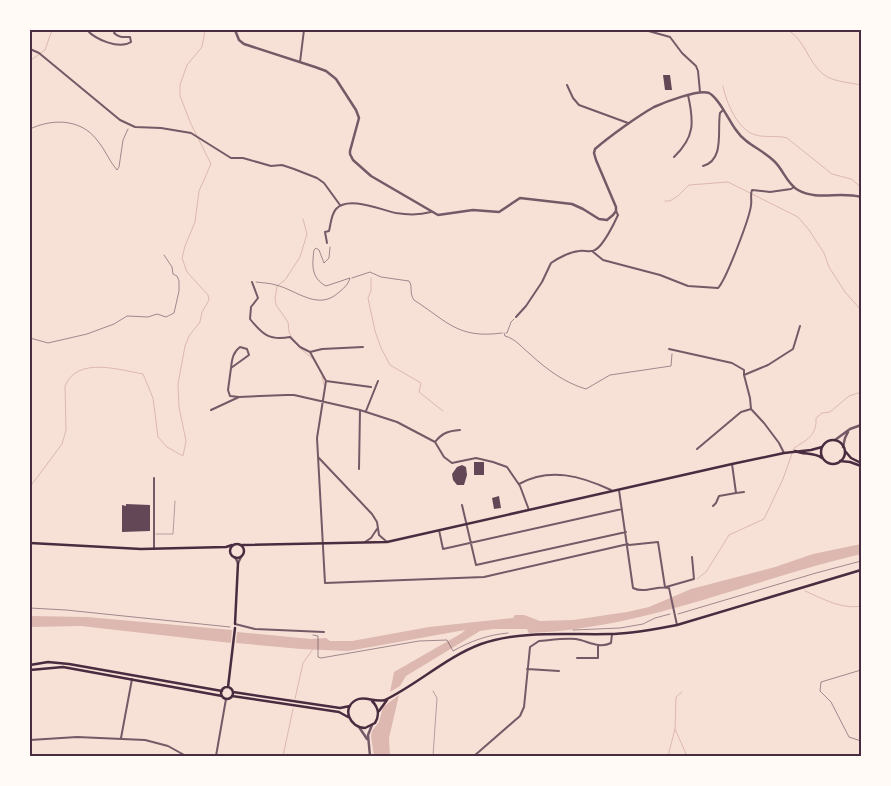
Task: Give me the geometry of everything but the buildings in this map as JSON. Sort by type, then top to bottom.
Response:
[{"type":"main road","points":[[30,543],[154,549],[226,547],[237,543],[250,545],[387,542],[732,464],[795,451],[822,448],[828,441],[835,440],[851,458],[861,465]]},
{"type":"main road","points":[[822,448],[823,458]]},
{"type":"main road","points":[[795,451],[813,454],[831,464],[840,461],[861,465]]},
{"type":"main road","points":[[840,461],[844,451]]},
{"type":"main road","points":[[230,552],[232,545]]},
{"type":"main road","points":[[242,545],[244,550]]},
{"type":"main road","points":[[226,547],[235,557],[241,557],[244,550],[250,545]]},
{"type":"main road","points":[[30,665],[48,662],[69,664],[222,691],[228,687],[233,649],[238,563]]},
{"type":"main road","points":[[228,687],[233,692],[340,708],[351,705],[360,699],[380,701],[399,692],[480,644],[531,636],[639,632],[677,625],[861,570]]},
{"type":"main road","points":[[30,670],[63,667],[222,696],[226,699],[232,696],[339,712],[349,717]]},
{"type":"main road","points":[[222,691],[222,696]]},
{"type":"main road","points":[[232,696],[233,692]]},
{"type":"main road","points":[[351,705],[349,717],[352,724],[359,728],[366,728],[376,720],[378,712],[390,697]]},
{"type":"main road","points":[[372,701],[378,712]]},
{"type":"street","points":[[87,30],[93,36],[117,45],[128,45],[131,42],[130,37],[119,37],[114,33],[116,30]]},
{"type":"street","points":[[235,30],[239,40],[244,44],[326,71],[339,82],[359,118],[350,154],[353,160],[371,176],[431,212],[438,215],[473,210],[498,212],[520,198],[572,204],[600,219],[608,220],[616,210]]},
{"type":"street","points":[[300,62],[304,30]]},
{"type":"street","points":[[645,30],[670,37],[682,53],[696,66],[700,92]]},
{"type":"street","points":[[30,49],[39,53],[120,120],[130,126],[191,132],[200,140],[231,158],[244,158],[272,166],[282,165],[317,178],[324,183],[340,205]]},
{"type":"street","points":[[567,85],[573,98],[579,105],[630,124]]},
{"type":"street","points":[[516,317],[537,289],[551,263],[579,251],[592,251],[601,245],[618,215],[614,198],[594,153],[595,149],[653,107],[700,92],[709,93],[717,99],[727,118],[743,140],[772,158],[798,190],[817,196],[842,194],[861,197]]},
{"type":"street","points":[[674,157],[684,148],[690,137],[692,121],[688,95]]},
{"type":"street","points":[[703,166],[711,163],[716,156],[719,141],[719,116],[723,110]]},
{"type":"street","points":[[592,251],[603,260],[660,275],[688,286],[718,288],[725,278],[746,227],[751,205],[750,193],[754,189],[770,192],[794,187]]},
{"type":"street","points":[[327,243],[325,232],[329,231],[332,214],[340,205],[350,202],[396,213],[421,214],[431,212]]},
{"type":"street","points":[[252,282],[258,298],[252,307],[250,319],[269,338],[280,339],[290,337],[300,347],[310,352],[326,381],[317,438],[325,582],[484,577],[628,545],[658,542],[665,587],[671,591],[677,625]]},
{"type":"street","points":[[744,375],[768,365],[793,349],[800,326]]},
{"type":"street","points":[[231,368],[249,355],[247,349],[240,347],[234,354],[231,368],[228,390],[230,396],[294,395],[366,411],[397,422],[435,442],[444,457],[452,463],[476,458],[507,467],[519,484],[529,510]]},
{"type":"street","points":[[310,352],[322,349],[363,347]]},
{"type":"street","points":[[671,350],[732,363],[744,370],[751,409],[764,423],[784,453]]},
{"type":"street","points":[[326,381],[371,387]]},
{"type":"street","points":[[366,411],[378,381]]},
{"type":"street","points":[[211,410],[239,397]]},
{"type":"street","points":[[697,449],[741,412],[751,409]]},
{"type":"street","points":[[359,469],[360,410]]},
{"type":"street","points":[[835,440],[850,429],[861,425]]},
{"type":"street","points":[[843,447],[850,429]]},
{"type":"street","points":[[435,442],[440,435],[460,430]]},
{"type":"street","points":[[318,457],[372,514],[377,522],[379,535],[387,542]]},
{"type":"street","points":[[732,464],[736,492]]},
{"type":"street","points":[[519,484],[529,478],[538,478],[550,473],[575,477],[614,491]]},
{"type":"street","points":[[154,478],[154,549]]},
{"type":"street","points":[[619,490],[633,588],[640,591],[665,587],[694,579],[692,557]]},
{"type":"street","points":[[713,506],[719,496],[744,492]]},
{"type":"street","points":[[462,505],[476,565],[626,532]]},
{"type":"street","points":[[439,530],[442,549],[622,508]]},
{"type":"street","points":[[362,543],[372,536],[377,529]]},
{"type":"street","points":[[376,543],[379,535]]},
{"type":"street","points":[[372,536],[376,543]]},
{"type":"street","points":[[235,557],[238,563]]},
{"type":"street","points":[[238,563],[241,557]]},
{"type":"street","points":[[235,626],[324,632]]},
{"type":"street","points":[[474,756],[520,716],[524,707],[530,648],[539,641],[576,639],[598,646],[611,643],[612,634]]},
{"type":"street","points":[[577,658],[598,658],[598,646]]},
{"type":"street","points":[[527,669],[559,672]]},
{"type":"street","points":[[121,738],[132,679]]},
{"type":"street","points":[[216,755],[226,699]]},
{"type":"street","points":[[370,756],[368,740],[372,725]]},
{"type":"street","points":[[359,728],[368,740]]},
{"type":"street","points":[[30,740],[77,737],[121,738],[156,742],[184,755],[191,756]]},
{"type":"lane","points":[[154,534],[173,534],[175,501]]},
{"type":"lane","points":[[433,691],[437,698],[433,756]]},
{"type":"path","points":[[30,129],[53,123],[67,122],[86,129],[96,139],[116,170],[119,167],[124,134],[130,126]]},
{"type":"path","points":[[327,243],[331,253],[324,263],[319,250],[316,248],[314,250],[313,272],[319,283],[326,286],[370,272],[381,277],[409,281],[411,284],[410,294],[414,300],[449,325],[465,333],[479,335],[507,333],[511,322],[516,317]]},
{"type":"path","points":[[30,338],[48,343],[87,334],[114,324],[127,316],[148,317],[157,314],[166,316],[174,313],[179,281],[177,276],[173,274],[164,255]]},
{"type":"path","points":[[252,282],[276,284],[305,298],[316,301],[335,296],[346,286],[350,278]]},
{"type":"path","points":[[504,333],[505,336],[513,338],[530,354],[570,384],[586,390],[610,375],[672,366],[671,350]]},
{"type":"path","points":[[595,629],[620,628],[643,624],[655,618],[861,562]]},
{"type":"path","points":[[30,608],[235,626]]},
{"type":"path","points":[[313,635],[318,636],[318,657],[321,658],[419,641],[447,640],[453,651]]},
{"type":"path","points":[[861,670],[821,682],[820,691],[831,702],[849,737],[861,742]]},
{"type":"path","points":[[779,756],[786,756]]},
{"type":"shaded area","points":[[861,544],[861,554],[696,602],[614,623],[572,630],[529,633],[527,629],[480,631],[406,676],[400,686],[390,692],[394,672],[465,630],[348,651],[236,643],[237,632],[311,639],[326,638],[330,641],[352,641],[429,627],[513,618],[515,615],[524,615],[540,621],[573,620],[627,612],[649,607],[691,589],[775,567],[813,554]]},
{"type":"shaded area","points":[[30,616],[87,617],[232,630],[231,643],[81,626],[30,627]]},
{"type":"shaded area","points":[[399,695],[389,738],[390,756],[374,756],[372,731],[379,722],[383,707]]},
{"type":"waterway","points":[[30,61],[45,50],[52,30]]},
{"type":"waterway","points":[[30,487],[62,444],[66,430],[65,386],[71,377],[79,371],[89,368],[111,368],[143,374],[153,398],[158,437],[167,447],[183,456],[186,441],[179,407],[178,384],[185,346],[189,336],[200,322],[202,312],[209,300],[208,295],[187,272],[182,258],[195,222],[199,191],[211,164],[191,124],[180,96],[180,85],[187,65],[202,47],[205,30]]},
{"type":"waterway","points":[[788,30],[799,39],[823,74],[836,80],[861,85]]},
{"type":"waterway","points":[[723,86],[734,115],[744,128],[760,136],[787,138],[832,174],[851,179],[861,187]]},
{"type":"waterway","points":[[665,201],[670,201],[689,185],[728,182],[798,217],[824,253],[829,267],[845,292],[861,310]]},
{"type":"waterway","points":[[292,338],[288,322],[276,305],[275,299],[277,286],[285,280],[300,257],[307,234],[303,219]]},
{"type":"waterway","points":[[371,278],[371,291],[368,298],[375,331],[390,365],[421,383],[419,392],[443,411]]},
{"type":"waterway","points":[[301,349],[313,359]]},
{"type":"waterway","points":[[322,376],[324,385]]},
{"type":"waterway","points":[[697,579],[706,572],[729,535],[764,519],[783,479],[794,448],[813,433],[816,418],[822,413],[830,412],[849,396],[861,392]]},
{"type":"waterway","points":[[805,591],[840,605],[861,606]]},
{"type":"waterway","points":[[295,699],[303,663],[313,649]]},
{"type":"waterway","points":[[668,756],[675,729],[676,697],[682,692]]},
{"type":"waterway","points":[[283,756],[293,709]]},
{"type":"waterway","points":[[675,729],[687,756]]}]
